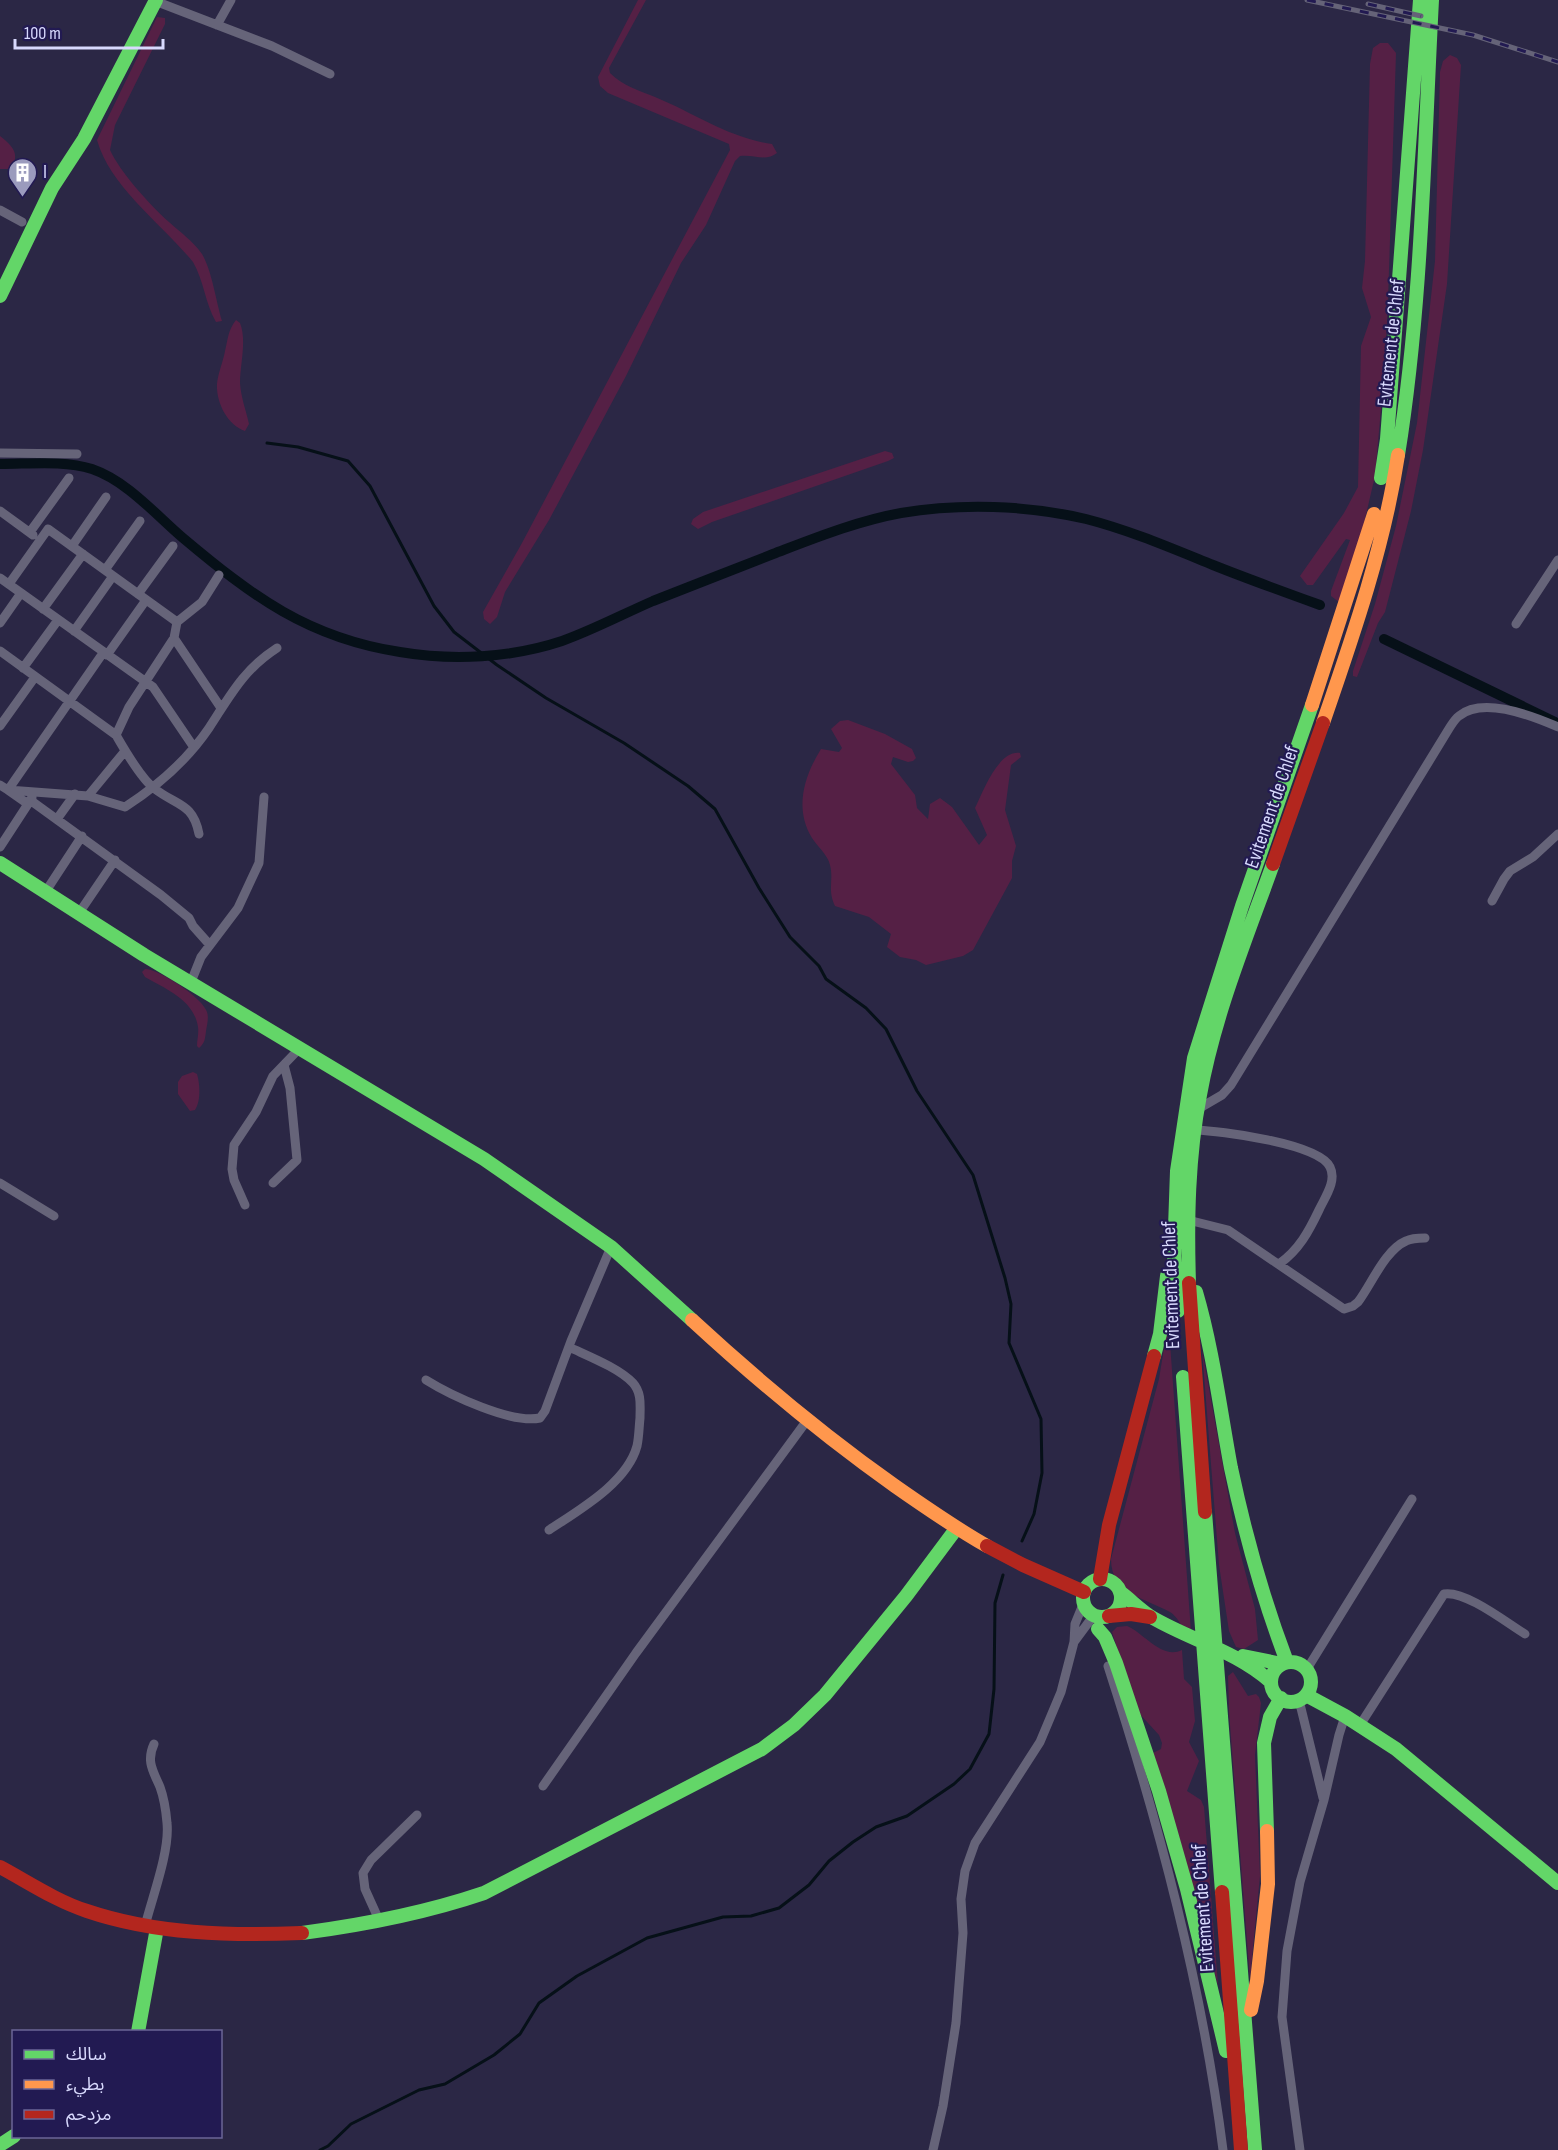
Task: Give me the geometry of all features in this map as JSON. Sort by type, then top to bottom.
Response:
[{"type":"main road","points":[[0,296],[52,188],[84,139],[156,0]]},
{"type":"main road","name":"Evitement de Chlef","points":[[1208,1629],[1175,1268],[1181,1220],[1208,1059],[1220,1018],[1354,630],[1380,543],[1398,454],[1417,281],[1424,33],[1420,0]]},
{"type":"main road","name":"Evitement de Chlef","points":[[1208,1629],[1188,1263],[1181,1220],[1177,1171],[1194,1058],[1242,906],[1348,601],[1371,528],[1378,496],[1387,439],[1424,33],[1432,0]]},
{"type":"main road","points":[[0,863],[144,955],[484,1159],[563,1212],[611,1247],[749,1372],[854,1456],[956,1529],[1084,1597]]},
{"type":"main road","points":[[1100,1579],[1109,1525],[1160,1334],[1181,1220]]},
{"type":"main road","points":[[1188,1263],[1207,1328],[1226,1441],[1251,1553],[1284,1663]]},
{"type":"main road","points":[[0,1867],[80,1909],[151,1927],[246,1935],[303,1933],[379,1920],[449,1905],[484,1893],[762,1749],[794,1725],[825,1695],[906,1596],[956,1529]]},
{"type":"main road","points":[[1235,2080],[1217,2026],[1196,1923],[1177,1853],[1100,1619],[1086,1608],[1084,1597],[1090,1583],[1100,1579],[1110,1580],[1120,1592],[1152,1617],[1235,1655],[1251,1664],[1271,1682]]},
{"type":"main road","points":[[1100,1619],[1118,1608],[1121,1603],[1120,1592]]},
{"type":"main road","points":[[1100,1619],[1131,1614],[1152,1617]]},
{"type":"main road","points":[[1208,1629],[1211,1664]]},
{"type":"main road","points":[[1235,1655],[1298,1663],[1310,1674],[1311,1685],[1303,1697]]},
{"type":"main road","points":[[1284,1663],[1274,1671],[1271,1682],[1274,1693],[1288,1701],[1303,1697],[1360,1725],[1396,1749],[1558,1882]]},
{"type":"main road","name":"Evitement de Chlef","points":[[1211,1664],[1241,2150]]},
{"type":"main road","name":"Evitement de Chlef","points":[[1211,1664],[1256,2150]]},
{"type":"main road","points":[[1246,2029],[1257,1981],[1268,1884],[1264,1743],[1269,1717],[1281,1698]]},
{"type":"main road","points":[[138,2030],[151,1927]]},
{"type":"street","points":[[156,0],[272,46],[330,74]]},
{"type":"street","points":[[217,25],[231,0]]},
{"type":"street","points":[[0,210],[22,222]]},
{"type":"street","points":[[0,453],[77,454]]},
{"type":"street","points":[[30,532],[69,478]]},
{"type":"street","points":[[72,546],[106,497]]},
{"type":"street","points":[[0,511],[40,540]]},
{"type":"street","points":[[38,521],[177,622]]},
{"type":"street","points":[[105,570],[140,521]]},
{"type":"street","points":[[9,584],[48,529]]},
{"type":"street","points":[[4,787],[105,654],[173,546]]},
{"type":"street","points":[[43,609],[83,554]]},
{"type":"street","points":[[1516,624],[1558,560]]},
{"type":"street","points":[[116,735],[129,707],[174,638],[177,622],[202,602],[219,575]]},
{"type":"street","points":[[74,631],[113,576]]},
{"type":"street","points":[[0,578],[153,687],[193,746]]},
{"type":"street","points":[[0,623],[21,593]]},
{"type":"street","points":[[23,668],[58,620]]},
{"type":"street","points":[[174,638],[221,708]]},
{"type":"street","points":[[4,787],[31,799],[75,794],[125,807],[154,789],[208,730],[227,697],[255,665],[277,648]]},
{"type":"street","points":[[0,651],[116,735],[124,751],[154,789],[186,807],[194,818],[199,834]]},
{"type":"street","points":[[0,726],[35,677]]},
{"type":"street","points":[[1198,1109],[1222,1095],[1232,1085],[1450,727],[1459,716],[1473,709],[1511,710],[1558,727]]},
{"type":"street","points":[[88,796],[124,751]]},
{"type":"street","points":[[4,787],[31,799],[116,860],[189,918],[209,944]]},
{"type":"street","points":[[57,819],[75,794]]},
{"type":"street","points":[[191,982],[209,944],[238,908],[259,863],[264,797]]},
{"type":"street","points":[[0,847],[31,799]]},
{"type":"street","points":[[1492,901],[1510,871],[1533,857],[1558,834]]},
{"type":"street","points":[[46,891],[82,836]]},
{"type":"street","points":[[79,913],[116,860]]},
{"type":"street","points":[[245,1205],[234,1180],[232,1169],[234,1145],[255,1112],[266,1088],[299,1049]]},
{"type":"street","points":[[273,1183],[297,1160],[290,1088],[284,1065]]},
{"type":"street","points":[[1195,1130],[1262,1139],[1309,1152],[1320,1157],[1330,1167],[1332,1173],[1330,1188],[1307,1234],[1295,1251],[1279,1264]]},
{"type":"street","points":[[0,1183],[54,1216]]},
{"type":"street","points":[[1181,1220],[1228,1230],[1344,1309],[1358,1302],[1381,1266],[1400,1245],[1414,1238],[1425,1238]]},
{"type":"street","points":[[426,1380],[448,1394],[490,1409],[521,1417],[537,1419],[542,1416],[611,1247]]},
{"type":"street","points":[[549,1530],[583,1508],[619,1477],[633,1455],[639,1428],[640,1402],[635,1385],[604,1364],[569,1347]]},
{"type":"street","points":[[543,1786],[636,1653],[808,1419]]},
{"type":"street","points":[[1307,1669],[1412,1499]]},
{"type":"street","points":[[1360,1725],[1444,1594],[1456,1594],[1469,1600],[1525,1634]]},
{"type":"street","points":[[933,2150],[943,2106],[956,2023],[963,1933],[961,1899],[965,1870],[975,1843],[1040,1742],[1060,1692],[1074,1642],[1075,1624],[1084,1597]]},
{"type":"street","points":[[1074,1642],[1100,1619]]},
{"type":"street","points":[[1100,1619],[1101,1646],[1174,1889],[1214,2080],[1223,2150]]},
{"type":"street","points":[[1303,1697],[1324,1800]]},
{"type":"street","points":[[1300,2150],[1282,2017],[1287,1951],[1300,1882],[1345,1716]]},
{"type":"street","points":[[151,1927],[168,1826],[160,1788],[150,1762],[150,1751],[154,1744]]},
{"type":"street","points":[[379,1920],[365,1889],[363,1874],[371,1860],[417,1815]]},
{"type":"shaded area","points":[[638,0],[646,0],[609,68],[610,73],[631,87],[726,131],[772,144],[777,153],[768,157],[740,156],[735,161],[706,225],[681,263],[626,376],[549,520],[505,592],[497,617],[490,624],[484,619],[483,612],[522,543],[730,150],[729,144],[608,93],[600,86],[598,77]]},
{"type":"shaded area","points":[[157,17],[165,18],[165,24],[115,125],[110,150],[128,178],[145,198],[202,254],[211,277],[222,321],[216,322],[212,315],[193,262],[125,190],[113,174],[97,140]]},
{"type":"shaded area","points":[[1380,43],[1388,43],[1396,53],[1385,364],[1375,476],[1361,536],[1339,602],[1331,596],[1331,591],[1350,540],[1346,539],[1313,585],[1307,585],[1300,576],[1344,513],[1358,487],[1361,346],[1371,317],[1362,288],[1365,261],[1370,64],[1373,48]]},
{"type":"shaded area","points":[[1450,55],[1457,58],[1461,65],[1447,284],[1423,450],[1411,511],[1385,612],[1378,623],[1357,677],[1353,676],[1353,671],[1375,604],[1396,526],[1417,423],[1435,261],[1440,72],[1443,61]]},
{"type":"shaded area","points":[[0,136],[9,143],[14,151],[15,159],[10,169],[0,169]]},
{"type":"shaded area","points":[[236,320],[240,323],[243,337],[240,383],[249,424],[245,431],[228,418],[217,391],[231,327]]},
{"type":"shaded area","points":[[885,451],[892,453],[894,458],[712,522],[698,529],[691,524],[693,519],[703,512]]},
{"type":"shaded area","points":[[848,720],[885,734],[912,749],[916,758],[913,761],[908,762],[893,757],[891,764],[915,795],[917,808],[928,819],[930,804],[940,798],[952,807],[979,845],[987,835],[975,808],[998,765],[1012,754],[1020,753],[1021,757],[1011,765],[1005,810],[1016,846],[1012,861],[1012,878],[973,950],[963,956],[926,965],[916,960],[900,957],[887,947],[891,934],[869,917],[835,906],[831,895],[829,861],[812,838],[803,816],[802,804],[806,781],[821,749],[839,752],[842,748],[831,729],[840,721]]},
{"type":"shaded area","points":[[145,969],[152,970],[180,985],[204,1006],[208,1021],[204,1041],[199,1048],[197,1046],[198,1027],[191,1009],[178,996],[145,977],[142,972]]},
{"type":"shaded area","points":[[193,1072],[198,1078],[199,1097],[195,1110],[190,1111],[178,1094],[178,1082],[182,1076]]},
{"type":"shaded area","points":[[1169,1329],[1191,1632],[1187,1634],[1173,1614],[1123,1587],[1113,1571],[1111,1559],[1159,1379]]},
{"type":"shaded area","points":[[1202,1350],[1235,1533],[1255,1609],[1258,1640],[1244,1649],[1236,1647],[1229,1631],[1219,1565]]},
{"type":"shaded area","points":[[1127,1626],[1160,1649],[1175,1652],[1182,1650],[1184,1679],[1192,1687],[1195,1721],[1189,1742],[1199,1761],[1187,1791],[1201,1800],[1204,1807],[1218,1985],[1153,1753],[1161,1749],[1162,1743],[1159,1735],[1137,1711],[1112,1632],[1117,1627]]},
{"type":"shaded area","points":[[1233,1672],[1248,1696],[1256,1694],[1261,1703],[1255,1755],[1260,1876],[1250,1979],[1229,1712],[1228,1676]]},
{"type":"waterway","points":[[267,443],[298,447],[348,461],[370,486],[434,606],[454,632],[546,698],[624,743],[688,786],[715,809],[759,888],[790,937],[819,966],[826,979],[866,1008],[886,1029],[917,1091],[973,1175],[1005,1278],[1011,1304],[1009,1343],[1041,1419],[1042,1473],[1034,1514],[1022,1541]]},
{"type":"waterway","points":[[0,464],[70,464],[105,474],[129,490],[233,578],[283,612],[337,636],[367,645],[420,655],[482,656],[543,647],[574,637],[653,601],[836,530],[901,513],[947,508],[1017,508],[1064,514],[1102,523],[1320,605]]},
{"type":"waterway","points":[[1384,639],[1555,722]]},
{"type":"waterway","points":[[320,2150],[328,2146],[351,2124],[419,2090],[445,2084],[494,2055],[520,2034],[539,2003],[577,1976],[647,1938],[723,1917],[751,1916],[779,1908],[809,1885],[829,1861],[853,1842],[876,1827],[907,1816],[954,1784],[970,1769],[989,1734],[994,1689],[995,1603],[1003,1575]]},
{"type":"railway","points":[[1307,0],[1473,35],[1558,62]]},
{"type":"railway","points":[[1368,4],[1421,16]]},
{"type":"traffic: fast","points":[[0,296],[52,188],[84,139],[156,0]]},
{"type":"traffic: fast","points":[[1381,478],[1387,439],[1420,0]]},
{"type":"traffic: fast","points":[[1398,455],[1417,285],[1432,0]]},
{"type":"traffic: fast","points":[[1178,1311],[1174,1256],[1177,1171],[1194,1058],[1242,906],[1312,705]]},
{"type":"traffic: fast","points":[[0,863],[144,955],[484,1159],[611,1247],[692,1320]]},
{"type":"traffic: fast","points":[[1189,1283],[1189,1189],[1196,1118],[1206,1065],[1222,1007],[1273,864]]},
{"type":"traffic: fast","points":[[1154,1356],[1160,1334],[1167,1276]]},
{"type":"traffic: fast","points":[[1196,1292],[1212,1358],[1242,1517],[1262,1590],[1287,1662]]},
{"type":"traffic: fast","points":[[1183,1377],[1222,1892]]},
{"type":"traffic: fast","points":[[1205,1512],[1255,2150]]},
{"type":"traffic: fast","points":[[302,1933],[394,1918],[484,1893],[762,1749],[794,1725],[825,1695],[906,1596],[956,1529]]},
{"type":"traffic: fast","points":[[1102,1579],[1109,1580],[1115,1585],[1120,1591],[1121,1598],[1120,1605],[1115,1611],[1109,1616],[1102,1617],[1095,1616],[1089,1611],[1084,1605],[1083,1598],[1084,1591],[1089,1585],[1095,1580],[1102,1579]]},
{"type":"traffic: fast","points":[[1120,1592],[1153,1618],[1229,1654],[1258,1671],[1271,1682]]},
{"type":"traffic: fast","points":[[1098,1629],[1105,1637],[1116,1663],[1159,1791],[1187,1889],[1226,2051]]},
{"type":"traffic: fast","points":[[1243,1656],[1282,1664]]},
{"type":"traffic: fast","points":[[1291,1662],[1305,1668],[1311,1682],[1305,1696],[1291,1702],[1277,1696],[1271,1682],[1277,1668],[1291,1662]]},
{"type":"traffic: fast","points":[[1306,1695],[1345,1716],[1396,1749],[1558,1883]]},
{"type":"traffic: fast","points":[[1267,1831],[1264,1743],[1270,1717],[1281,1698]]},
{"type":"traffic: fast","points":[[138,2030],[157,1928]]},
{"type":"traffic: fast","points":[[0,2145],[12,2137]]},
{"type":"traffic: slow","points":[[1323,723],[1376,557],[1398,455]]},
{"type":"traffic: slow","points":[[1312,705],[1374,514]]},
{"type":"traffic: slow","points":[[692,1320],[765,1385],[842,1447],[895,1486],[987,1546]]},
{"type":"traffic: slow","points":[[1251,2010],[1257,1981],[1268,1884],[1267,1831]]},
{"type":"traffic: jam","points":[[1273,864],[1323,723]]},
{"type":"traffic: jam","points":[[1189,1283],[1205,1512]]},
{"type":"traffic: jam","points":[[1100,1579],[1109,1525],[1154,1356]]},
{"type":"traffic: jam","points":[[987,1546],[1084,1592]]},
{"type":"traffic: jam","points":[[1109,1616],[1131,1614],[1150,1617]]},
{"type":"traffic: jam","points":[[0,1867],[53,1897],[76,1907],[139,1925],[193,1932],[302,1933]]},
{"type":"traffic: jam","points":[[1222,1892],[1241,2150]]},
{"type":"place","name":"I","points":[[22,198]]}]
